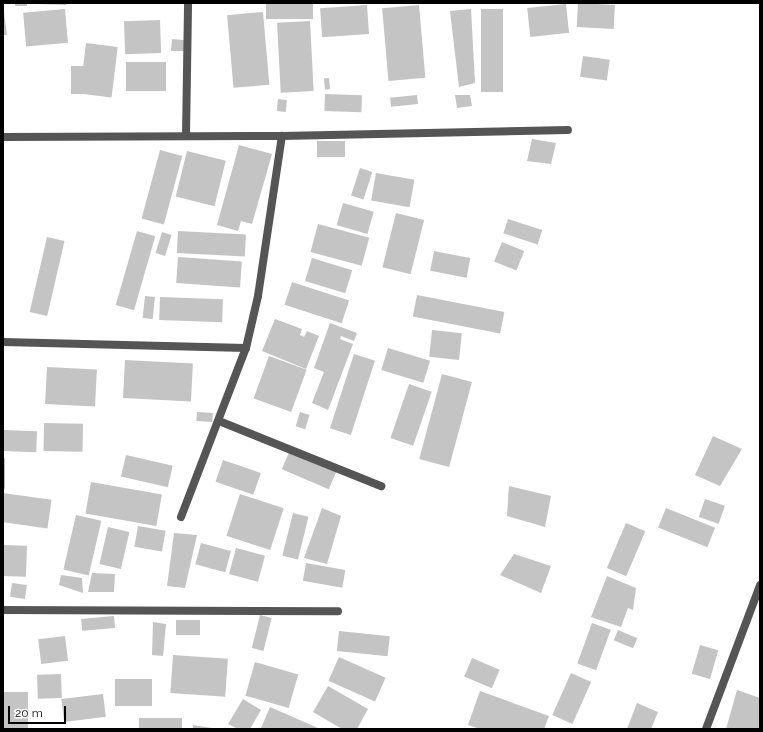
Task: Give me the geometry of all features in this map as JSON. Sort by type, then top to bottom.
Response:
[{"type":"street","points":[[186,135],[188,3]]},
{"type":"street","points":[[3,137],[186,135],[282,136],[568,130]]},
{"type":"street","points":[[181,517],[246,348],[258,296],[282,136]]},
{"type":"street","points":[[3,342],[246,348]]},
{"type":"street","points":[[219,421],[381,486]]},
{"type":"street","points":[[706,729],[760,585]]},
{"type":"street","points":[[3,610],[338,611]]},
{"type":"building","points":[[15,3],[27,3],[27,6],[15,6]]},
{"type":"building","points":[[66,3],[66,5],[35,4]]},
{"type":"building","points":[[578,3],[615,5],[614,29],[577,27]]},
{"type":"building","points":[[266,4],[313,4],[313,19],[266,19]]},
{"type":"building","points":[[566,4],[569,33],[530,37],[527,8]]},
{"type":"building","points":[[3,5],[7,35],[3,35]]},
{"type":"building","points":[[367,5],[369,34],[322,37],[320,8]]},
{"type":"building","points":[[419,5],[425,78],[389,81],[382,8]]},
{"type":"building","points":[[65,9],[68,43],[26,47],[23,13]]},
{"type":"building","points":[[471,9],[475,83],[459,87],[450,11]]},
{"type":"building","points":[[481,9],[503,9],[503,92],[481,92]]},
{"type":"building","points":[[263,12],[269,85],[233,88],[227,15]]},
{"type":"building","points":[[160,20],[161,53],[125,54],[124,21]]},
{"type":"building","points":[[310,21],[314,91],[281,93],[277,23]]},
{"type":"building","points":[[172,39],[184,40],[184,51],[171,51]]},
{"type":"building","points":[[86,43],[118,47],[112,98],[80,94]]},
{"type":"building","points":[[583,56],[610,60],[607,81],[580,77]]},
{"type":"building","points":[[126,62],[166,62],[166,91],[126,91]]},
{"type":"building","points":[[71,66],[83,66],[83,94],[71,94]]},
{"type":"building","points":[[324,78],[329,78],[330,89],[325,89]]},
{"type":"building","points":[[325,94],[362,95],[361,112],[324,111]]},
{"type":"building","points":[[417,95],[418,104],[391,107],[390,98]]},
{"type":"building","points":[[455,95],[470,95],[472,106],[457,108]]},
{"type":"building","points":[[278,99],[287,100],[286,112],[277,111]]},
{"type":"building","points":[[532,139],[556,143],[551,164],[527,161]]},
{"type":"building","points":[[317,141],[345,141],[345,157],[317,157]]},
{"type":"building","points":[[239,145],[272,154],[252,224],[241,221],[238,231],[217,225]]},
{"type":"building","points":[[160,150],[182,156],[164,225],[142,219]]},
{"type":"building","points":[[187,151],[226,161],[214,206],[176,197]]},
{"type":"building","points":[[360,168],[372,172],[363,200],[351,196]]},
{"type":"building","points":[[376,173],[414,180],[410,207],[371,201]]},
{"type":"building","points":[[343,203],[374,212],[367,234],[337,225]]},
{"type":"building","points":[[396,213],[424,220],[411,274],[382,267]]},
{"type":"building","points":[[508,219],[542,230],[538,244],[503,233]]},
{"type":"building","points":[[318,224],[369,238],[362,266],[310,252]]},
{"type":"building","points":[[137,231],[155,236],[134,310],[116,305]]},
{"type":"building","points":[[178,231],[246,235],[245,257],[177,253]]},
{"type":"building","points":[[162,232],[172,235],[165,256],[156,253]]},
{"type":"building","points":[[47,237],[65,241],[47,316],[30,312]]},
{"type":"building","points":[[502,242],[524,251],[516,270],[494,261]]},
{"type":"building","points":[[434,251],[470,258],[467,278],[430,271]]},
{"type":"building","points":[[178,257],[242,261],[240,287],[176,283]]},
{"type":"building","points":[[312,258],[352,270],[345,293],[305,281]]},
{"type":"building","points":[[292,282],[349,301],[342,323],[285,305]]},
{"type":"building","points":[[417,295],[504,312],[500,334],[413,317]]},
{"type":"building","points":[[145,296],[155,297],[153,319],[143,318]]},
{"type":"building","points":[[160,297],[223,299],[222,322],[159,320]]},
{"type":"building","points":[[275,319],[302,329],[300,335],[304,337],[307,331],[319,336],[306,369],[262,351]]},
{"type":"building","points":[[330,323],[357,333],[354,341],[341,336],[340,339],[353,344],[328,410],[312,403],[324,372],[314,368]]},
{"type":"building","points":[[432,330],[462,333],[459,360],[429,357]]},
{"type":"building","points":[[388,348],[430,361],[423,383],[381,370]]},
{"type":"building","points":[[354,354],[375,361],[351,435],[330,428]]},
{"type":"building","points":[[269,356],[307,370],[291,412],[254,398]]},
{"type":"building","points":[[125,360],[193,364],[191,402],[123,398]]},
{"type":"building","points":[[47,367],[97,370],[95,407],[45,404]]},
{"type":"building","points":[[442,374],[472,382],[449,467],[419,459]]},
{"type":"building","points":[[409,384],[432,392],[413,446],[390,438]]},
{"type":"building","points":[[197,412],[213,413],[212,422],[196,421]]},
{"type":"building","points":[[300,412],[310,415],[305,429],[296,426]]},
{"type":"building","points":[[44,423],[83,424],[83,452],[44,451]]},
{"type":"building","points":[[3,430],[37,431],[36,452],[3,451]]},
{"type":"building","points":[[713,436],[742,449],[720,486],[695,475]]},
{"type":"building","points":[[290,450],[337,470],[329,489],[282,469]]},
{"type":"building","points":[[126,455],[173,466],[168,487],[121,476]]},
{"type":"building","points":[[3,458],[5,458],[5,489],[3,489]]},
{"type":"building","points":[[223,460],[261,473],[253,495],[216,482]]},
{"type":"building","points":[[91,482],[162,495],[156,526],[85,514]]},
{"type":"building","points":[[509,486],[551,496],[545,527],[507,516]]},
{"type":"building","points":[[3,493],[52,500],[47,529],[3,522]]},
{"type":"building","points":[[240,494],[284,508],[270,550],[226,536]]},
{"type":"building","points":[[705,499],[725,506],[719,524],[699,517]]},
{"type":"building","points":[[322,508],[341,516],[327,564],[304,558]]},
{"type":"building","points":[[666,508],[715,528],[707,547],[658,527]]},
{"type":"building","points":[[293,513],[309,517],[298,560],[282,556]]},
{"type":"building","points":[[76,515],[101,521],[89,575],[63,570]]},
{"type":"building","points":[[626,523],[645,531],[626,576],[607,568]]},
{"type":"building","points":[[138,526],[166,531],[162,552],[134,547]]},
{"type":"building","points":[[108,527],[129,532],[121,569],[99,564]]},
{"type":"building","points":[[174,533],[197,535],[185,588],[167,586]]},
{"type":"building","points":[[201,543],[231,551],[225,572],[195,564]]},
{"type":"building","points":[[3,545],[27,546],[26,577],[3,576]]},
{"type":"building","points":[[236,548],[265,556],[258,582],[229,574]]},
{"type":"building","points":[[514,554],[551,566],[541,593],[500,575]]},
{"type":"building","points":[[306,563],[345,570],[342,588],[303,581]]},
{"type":"building","points":[[92,573],[115,574],[114,592],[88,592]]},
{"type":"building","points":[[61,575],[82,578],[83,593],[59,585]]},
{"type":"building","points":[[607,576],[636,588],[633,610],[628,608],[621,627],[591,617]]},
{"type":"building","points":[[12,583],[27,585],[25,599],[10,597]]},
{"type":"building","points":[[260,615],[272,618],[263,651],[252,648]]},
{"type":"building","points":[[114,616],[115,628],[82,631],[81,619]]},
{"type":"building","points":[[176,620],[200,620],[200,635],[176,635]]},
{"type":"building","points":[[153,622],[166,624],[163,656],[152,655]]},
{"type":"building","points":[[592,623],[611,630],[596,670],[577,663]]},
{"type":"building","points":[[618,630],[637,638],[633,648],[614,640]]},
{"type":"building","points":[[339,631],[390,636],[388,656],[337,651]]},
{"type":"building","points":[[65,636],[68,661],[41,664],[38,639]]},
{"type":"building","points":[[700,645],[718,650],[710,679],[692,674]]},
{"type":"building","points":[[173,655],[228,659],[225,697],[170,693]]},
{"type":"building","points":[[339,657],[386,678],[375,701],[328,681]]},
{"type":"building","points":[[472,658],[500,670],[492,688],[464,676]]},
{"type":"building","points":[[255,662],[298,674],[289,708],[245,696]]},
{"type":"building","points":[[571,673],[591,682],[572,724],[552,715]]},
{"type":"building","points":[[61,674],[62,698],[38,699],[37,675]]},
{"type":"building","points":[[115,679],[152,679],[152,706],[115,706]]},
{"type":"building","points":[[328,686],[368,709],[357,729],[342,729],[313,712]]},
{"type":"building","points":[[737,690],[760,698],[760,729],[726,729]]},
{"type":"building","points":[[480,691],[549,716],[544,729],[480,729],[468,725]]},
{"type":"building","points":[[3,692],[28,692],[28,729],[3,729]]},
{"type":"building","points":[[103,694],[106,717],[64,722],[61,699]]},
{"type":"building","points":[[243,699],[261,710],[250,729],[238,729],[228,724]]},
{"type":"building","points":[[637,703],[658,712],[651,729],[627,729]]},
{"type":"building","points":[[270,707],[318,728],[261,728]]},
{"type":"building","points":[[139,718],[182,718],[182,729],[139,729]]},
{"type":"building","points":[[193,725],[212,728],[212,729],[193,729]]}]
